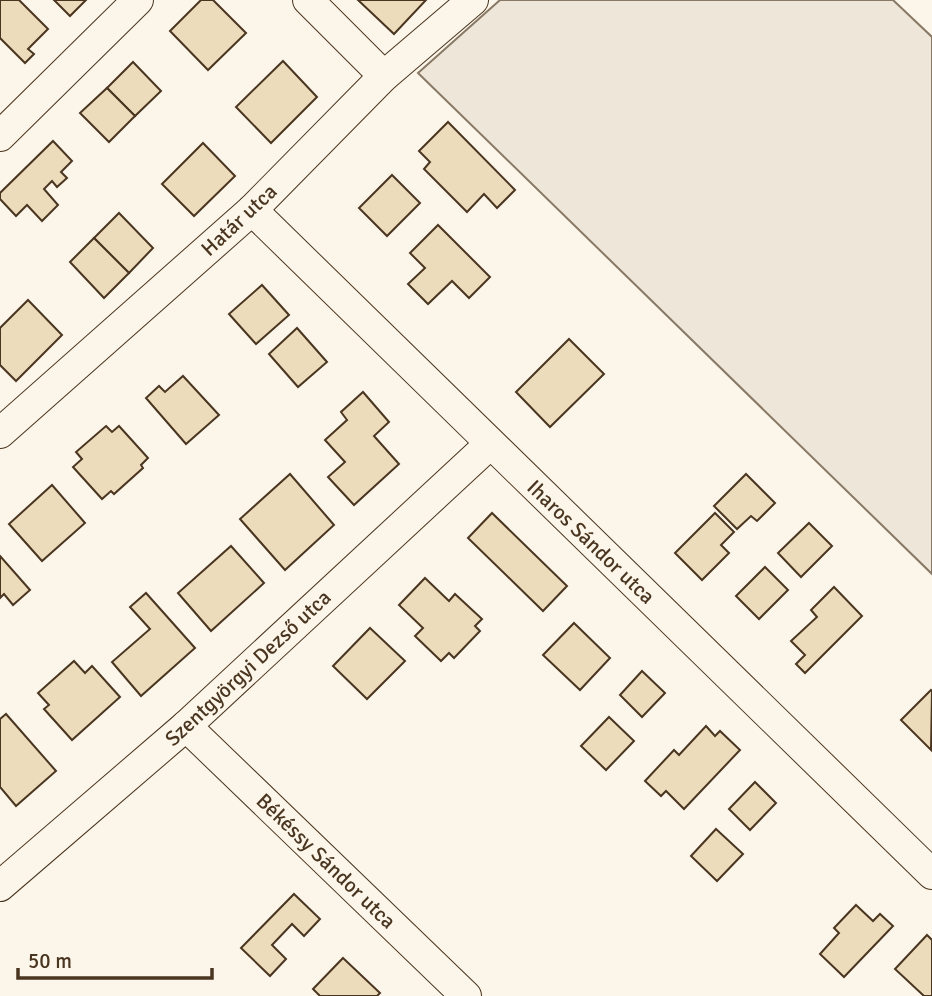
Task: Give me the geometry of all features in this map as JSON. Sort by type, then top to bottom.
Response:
[{"type":"street","points":[[0,136],[138,0]]},
{"type":"street","points":[[307,0],[384,76]]},
{"type":"street","name":"Határ utca","points":[[0,433],[252,210],[384,76],[472,0]]},
{"type":"street","name":"Iharos Sándor utca","points":[[252,210],[932,874]]},
{"type":"street","name":"Szentgyörgyi Dezső utca","points":[[0,887],[186,726],[490,444]]},
{"type":"street","name":"Békéssy Sándor utca","points":[[186,726],[466,996]]},
{"type":"shaded area","points":[[500,0],[893,0],[932,37],[932,574],[418,73]]},
{"type":"building","points":[[0,0],[19,0],[48,29],[28,49],[34,54],[25,63],[0,38]]},
{"type":"building","points":[[54,0],[86,0],[70,16]]},
{"type":"building","points":[[201,0],[213,0],[246,33],[208,70],[170,31]]},
{"type":"building","points":[[358,0],[426,0],[394,34]]},
{"type":"building","points":[[283,61],[317,97],[271,143],[236,107]]},
{"type":"building","points":[[133,62],[161,91],[135,116],[107,88]]},
{"type":"building","points":[[107,88],[135,116],[109,142],[80,113]]},
{"type":"building","points":[[448,122],[515,190],[497,208],[484,194],[467,212],[424,169],[430,162],[419,151]]},
{"type":"building","points":[[53,141],[72,161],[61,172],[67,178],[57,187],[52,181],[44,189],[58,205],[42,221],[27,205],[16,216],[0,199],[0,193]]},
{"type":"building","points":[[203,143],[235,176],[194,216],[162,184]]},
{"type":"building","points":[[392,175],[420,203],[387,236],[359,208]]},
{"type":"building","points":[[119,213],[153,248],[129,273],[94,238]]},
{"type":"building","points":[[438,225],[490,277],[469,298],[452,281],[428,304],[408,284],[425,268],[410,253]]},
{"type":"building","points":[[94,238],[129,273],[104,298],[70,262]]},
{"type":"building","points":[[262,285],[289,315],[256,344],[229,314]]},
{"type":"building","points":[[28,300],[62,335],[16,381],[0,365],[0,328]]},
{"type":"building","points":[[297,328],[327,362],[298,387],[269,354]]},
{"type":"building","points":[[569,339],[604,374],[550,427],[516,392]]},
{"type":"building","points":[[183,376],[219,415],[186,444],[146,398],[159,386],[165,392]]},
{"type":"building","points":[[363,392],[389,422],[374,436],[399,464],[354,505],[328,477],[345,462],[325,440],[347,420],[341,412]]},
{"type":"building","points":[[106,426],[112,432],[119,426],[148,458],[141,465],[143,468],[114,494],[111,491],[102,499],[73,467],[82,459],[76,452]]},
{"type":"building","points":[[290,474],[334,525],[285,570],[240,519]]},
{"type":"building","points":[[746,474],[775,503],[757,521],[751,516],[737,529],[714,506]]},
{"type":"building","points":[[52,485],[85,523],[42,561],[9,524]]},
{"type":"building","points":[[492,513],[567,586],[543,611],[468,538]]},
{"type":"building","points":[[715,513],[734,532],[721,545],[729,553],[702,580],[675,553]]},
{"type":"building","points":[[809,523],[832,546],[801,577],[778,553]]},
{"type":"building","points":[[231,546],[264,583],[211,631],[178,593]]},
{"type":"building","points":[[0,556],[30,590],[13,605],[4,594],[0,598]]},
{"type":"building","points":[[765,567],[788,590],[759,619],[736,596]]},
{"type":"building","points":[[425,578],[449,601],[455,594],[482,619],[475,626],[480,631],[454,658],[449,653],[441,661],[415,636],[423,628],[399,605]]},
{"type":"building","points":[[834,587],[862,616],[805,673],[796,664],[805,655],[791,641],[817,617],[811,610]]},
{"type":"building","points":[[146,593],[195,648],[141,696],[112,662],[150,629],[130,607]]},
{"type":"building","points":[[574,623],[610,658],[580,690],[543,655]]},
{"type":"building","points":[[370,628],[405,661],[367,699],[333,666]]},
{"type":"building","points":[[74,661],[85,673],[92,666],[120,697],[72,740],[44,709],[49,705],[38,693]]},
{"type":"building","points":[[642,671],[665,693],[642,717],[620,695]]},
{"type":"building","points":[[932,691],[931,750],[901,720]]},
{"type":"building","points":[[6,714],[56,771],[16,806],[0,787],[0,719]]},
{"type":"building","points":[[609,717],[634,741],[606,770],[581,746]]},
{"type":"building","points":[[706,726],[715,736],[720,731],[740,750],[684,809],[666,791],[661,796],[645,781],[674,750],[679,755]]},
{"type":"building","points":[[755,782],[776,803],[750,830],[729,809]]},
{"type":"building","points":[[716,829],[743,854],[717,881],[691,856]]},
{"type":"building","points":[[294,894],[320,919],[304,936],[292,924],[272,945],[286,959],[270,976],[241,948]]},
{"type":"building","points":[[856,905],[873,921],[880,914],[893,926],[844,977],[820,954],[839,933],[834,928]]},
{"type":"building","points":[[927,935],[932,940],[932,996],[924,996],[895,969]]},
{"type":"building","points":[[343,958],[380,993],[377,996],[320,996],[313,989]]}]
